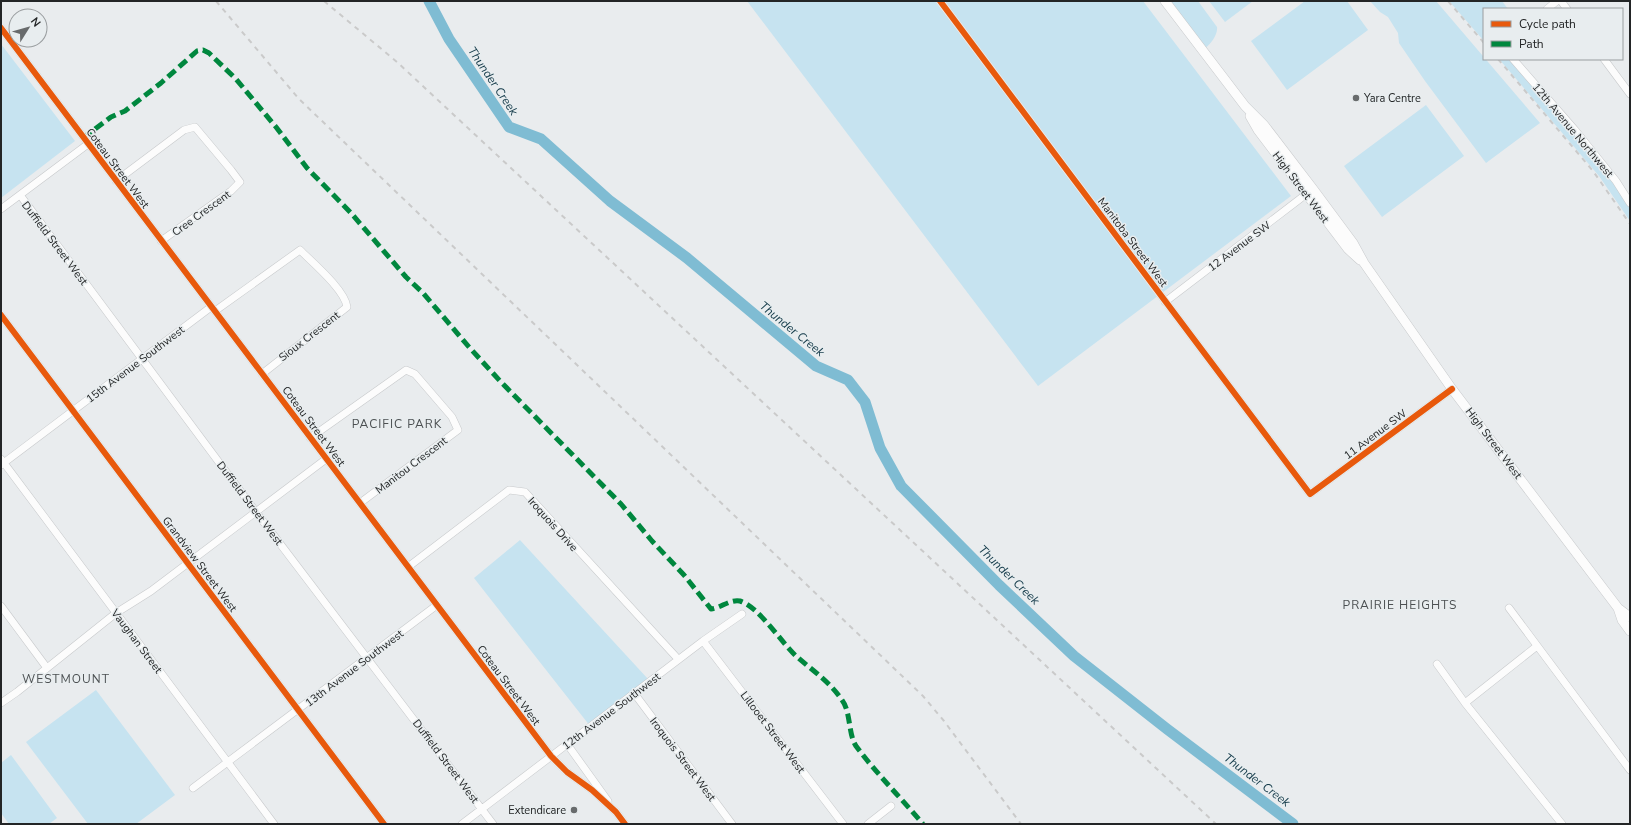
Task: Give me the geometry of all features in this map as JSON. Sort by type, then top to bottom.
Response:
[{"type":"main road","name":"High Street West","points":[[1165,1],[1245,106],[1258,130],[1309,192],[1348,249],[1364,264],[1452,389],[1618,608],[1630,617]]},
{"type":"main road","points":[[1618,608],[1622,620],[1630,631]]},
{"type":"street","name":"Manitoba Street West","points":[[940,1],[1310,494]]},
{"type":"street","points":[[1548,8],[1557,1]]},
{"type":"street","name":"Coteau Street West","points":[[1,28],[550,756],[567,772],[592,790],[616,812],[625,824]]},
{"type":"street","name":"12th Avenue Northwest","points":[[1514,60],[1616,181],[1630,203]]},
{"type":"street","points":[[1605,60],[1630,94]]},
{"type":"street","name":"Cree Crescent","points":[[116,181],[184,130],[195,128],[240,182],[231,191],[161,241]]},
{"type":"street","points":[[1,209],[88,144]]},
{"type":"street","name":"12 Avenue SW","points":[[1166,302],[1309,192]]},
{"type":"street","name":"Duffield Street West","points":[[20,195],[256,512],[493,824]]},
{"type":"street","name":"Sioux Crescent","points":[[213,309],[300,250],[346,299],[347,307],[262,374]]},
{"type":"street","name":"15th Avenue Southwest","points":[[2,462],[73,411],[141,359],[213,309]]},
{"type":"street","name":"Grandview Street West","points":[[1,315],[384,824]]},
{"type":"street","name":"Manitou Crescent","points":[[310,438],[406,370],[415,374],[452,417],[458,430],[360,503]]},
{"type":"street","name":"11 Avenue SW","points":[[1310,494],[1452,389]]},
{"type":"street","points":[[1,703],[116,613],[151,591],[326,459]]},
{"type":"street","name":"Vaughan Street","points":[[2,462],[274,824]]},
{"type":"street","name":"Iroquois Drive","points":[[408,567],[509,490],[525,492],[678,660]]},
{"type":"street","points":[[1,606],[47,668]]},
{"type":"street","name":"13th Avenue Southwest","points":[[193,788],[437,606]]},
{"type":"street","points":[[1509,608],[1630,770]]},
{"type":"street","name":"12th Avenue Southwest","points":[[462,824],[703,641],[742,614]]},
{"type":"street","name":"Lillooet Street West","points":[[703,641],[843,824]]},
{"type":"street","points":[[1466,703],[1537,646]]},
{"type":"street","points":[[1437,664],[1562,824]]},
{"type":"street","name":"Iroquois Street West","points":[[634,693],[732,824]]},
{"type":"street","points":[[567,744],[616,812]]},
{"type":"street","points":[[868,824],[891,806]]},
{"type":"shaded area","points":[[747,1],[1143,1],[1291,196],[1038,386]]},
{"type":"shaded area","points":[[1166,1],[1198,1],[1217,27],[1215,36],[1205,48]]},
{"type":"shaded area","points":[[1209,1],[1253,1],[1225,22]]},
{"type":"shaded area","points":[[1305,1],[1347,1],[1368,30],[1287,90],[1251,41]]},
{"type":"shaded area","points":[[1370,1],[1436,1],[1483,56],[1483,60],[1486,60],[1540,123],[1486,163],[1425,81],[1399,43],[1398,33],[1388,17],[1380,12]]},
{"type":"shaded area","points":[[1449,1],[1502,1],[1507,8],[1483,8],[1483,40]]},
{"type":"shaded area","points":[[1,44],[75,141],[1,198]]},
{"type":"shaded area","points":[[1500,60],[1514,60],[1630,203],[1630,221],[1599,176]]},
{"type":"shaded area","points":[[1426,105],[1464,156],[1382,217],[1344,166]]},
{"type":"shaded area","points":[[520,540],[648,679],[590,726],[474,578]]},
{"type":"shaded area","points":[[96,690],[175,795],[136,824],[88,824],[26,742]]},
{"type":"shaded area","points":[[11,755],[57,818],[49,824],[9,824],[1,813],[1,763]]},
{"type":"waterway","name":"Thunder Creek","points":[[429,1],[449,39],[509,127],[541,139],[610,201],[687,258],[816,366],[848,380],[865,402],[880,448],[901,486],[999,585],[1074,656],[1167,729],[1293,824]]},
{"type":"railway","points":[[216,1],[299,99],[923,696],[944,721],[1021,824]]},
{"type":"railway","points":[[324,1],[397,62],[1216,824]]},
{"type":"railway","points":[[1448,1],[1483,42]]},
{"type":"railway","points":[[1499,60],[1593,171],[1630,224]]},
{"type":"marked path","points":[[83,138],[111,117],[125,111],[161,83],[197,51],[203,50],[209,53],[236,79],[276,127],[307,168],[351,213],[406,277],[423,293],[500,381],[621,504],[652,541],[684,575],[711,609],[729,602],[740,601],[755,610],[790,650],[832,688],[845,705],[853,741],[856,746],[880,776],[923,824]]},
{"type":"cycle path","points":[[940,1],[1310,494],[1452,389]]},
{"type":"cycle path","points":[[1,28],[551,756],[567,772],[592,790],[616,812],[625,824]]},
{"type":"cycle path","points":[[1,315],[384,824]]},
{"type":"place","name":"Yara Centre","points":[[1356,98]]},
{"type":"place","name":"Extendicare","points":[[574,810]]},
{"type":"district","name":"PACIFIC PARK","points":[[397,424]]},
{"type":"district","name":"PRAIRIE HEIGHTS","points":[[1400,605]]},
{"type":"district","name":"WESTMOUNT","points":[[66,679]]}]
